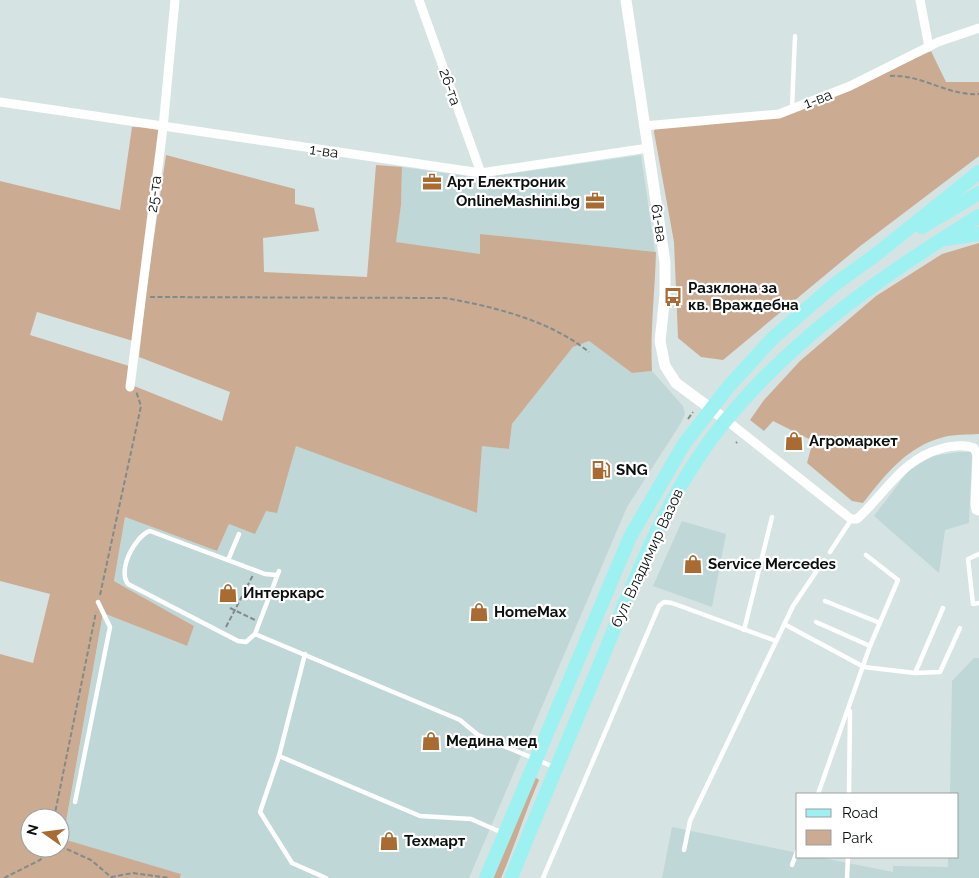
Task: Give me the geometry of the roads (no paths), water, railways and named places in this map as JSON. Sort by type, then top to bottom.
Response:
[{"type":"main road","points":[[878,253],[979,172]]},
{"type":"main road","points":[[878,253],[979,194]]},
{"type":"main road","name":"бул. Владимир Вазов","points":[[511,878],[624,605],[664,514],[686,476],[726,420],[790,350],[868,287],[979,216]]},
{"type":"main road","points":[[938,241],[979,234]]},
{"type":"main road","name":"бул. Владимир Вазов","points":[[486,878],[637,522],[684,444],[729,386],[773,338],[834,285],[878,253]]},
{"type":"street","name":"25-та","points":[[130,387],[137,347],[141,297],[176,0]]},
{"type":"street","name":"26-та","points":[[419,0],[481,174]]},
{"type":"street","name":"61-ва","points":[[626,0],[665,262],[665,295],[660,342],[665,366],[676,383],[726,420]]},
{"type":"street","points":[[920,0],[929,47]]},
{"type":"street","name":"1-ва","points":[[644,126],[779,114],[850,86],[929,47],[979,28]]},
{"type":"street","name":"1-ва","points":[[0,102],[162,128],[481,174],[648,148]]},
{"type":"street","points":[[726,420],[851,519],[857,519],[900,471],[926,453],[948,446],[967,445],[977,448],[974,504],[976,510],[979,511]]},
{"type":"lane","points":[[792,108],[795,36]]},
{"type":"lane","points":[[744,630],[772,517]]},
{"type":"lane","points":[[830,552],[851,519]]},
{"type":"lane","points":[[150,531],[228,560],[256,570],[278,573],[255,634],[246,642],[238,641],[128,584],[124,575],[124,568],[139,537],[150,531]]},
{"type":"lane","points":[[228,560],[239,534]]},
{"type":"lane","points":[[979,554],[968,559],[974,604],[979,603]]},
{"type":"lane","points":[[818,793],[870,646],[898,580],[866,555]]},
{"type":"lane","points":[[684,850],[690,821],[784,624],[824,560]]},
{"type":"lane","points":[[825,601],[880,623]]},
{"type":"lane","points":[[75,802],[110,627],[98,602]]},
{"type":"lane","points":[[543,878],[659,606],[664,602],[672,603],[776,641]]},
{"type":"lane","points":[[915,673],[943,608]]},
{"type":"lane","points":[[816,622],[870,646]]},
{"type":"lane","points":[[784,624],[864,667],[915,673],[940,672],[960,628]]},
{"type":"lane","points":[[255,634],[460,720],[478,735],[557,768]]},
{"type":"lane","points":[[305,654],[279,756],[260,812],[292,863],[326,878]]},
{"type":"lane","points":[[849,793],[850,705]]},
{"type":"lane","points":[[279,756],[420,816],[471,819],[505,834]]},
{"type":"lane","points":[[792,865],[796,854]]},
{"type":"lane","points":[[848,858],[848,878]]},
{"type":"place","name":"Арт Електроник","points":[[432,182]]},
{"type":"place","name":"ОnlineMashini.bg","points":[[595,201]]},
{"type":"place","name":"Разклона за кв. Враждебна","points":[[673,297]]},
{"type":"place","name":"Агромаркет","points":[[794,441]]},
{"type":"place","name":"SNG","points":[[601,470]]},
{"type":"place","name":"Service Mercedes","points":[[693,564]]},
{"type":"place","name":"Интеркарс","points":[[228,593]]},
{"type":"place","name":"HomeMax","points":[[479,612]]},
{"type":"place","name":"Медина мед","points":[[431,741]]},
{"type":"place","name":"Техмарт","points":[[389,841]]}]
